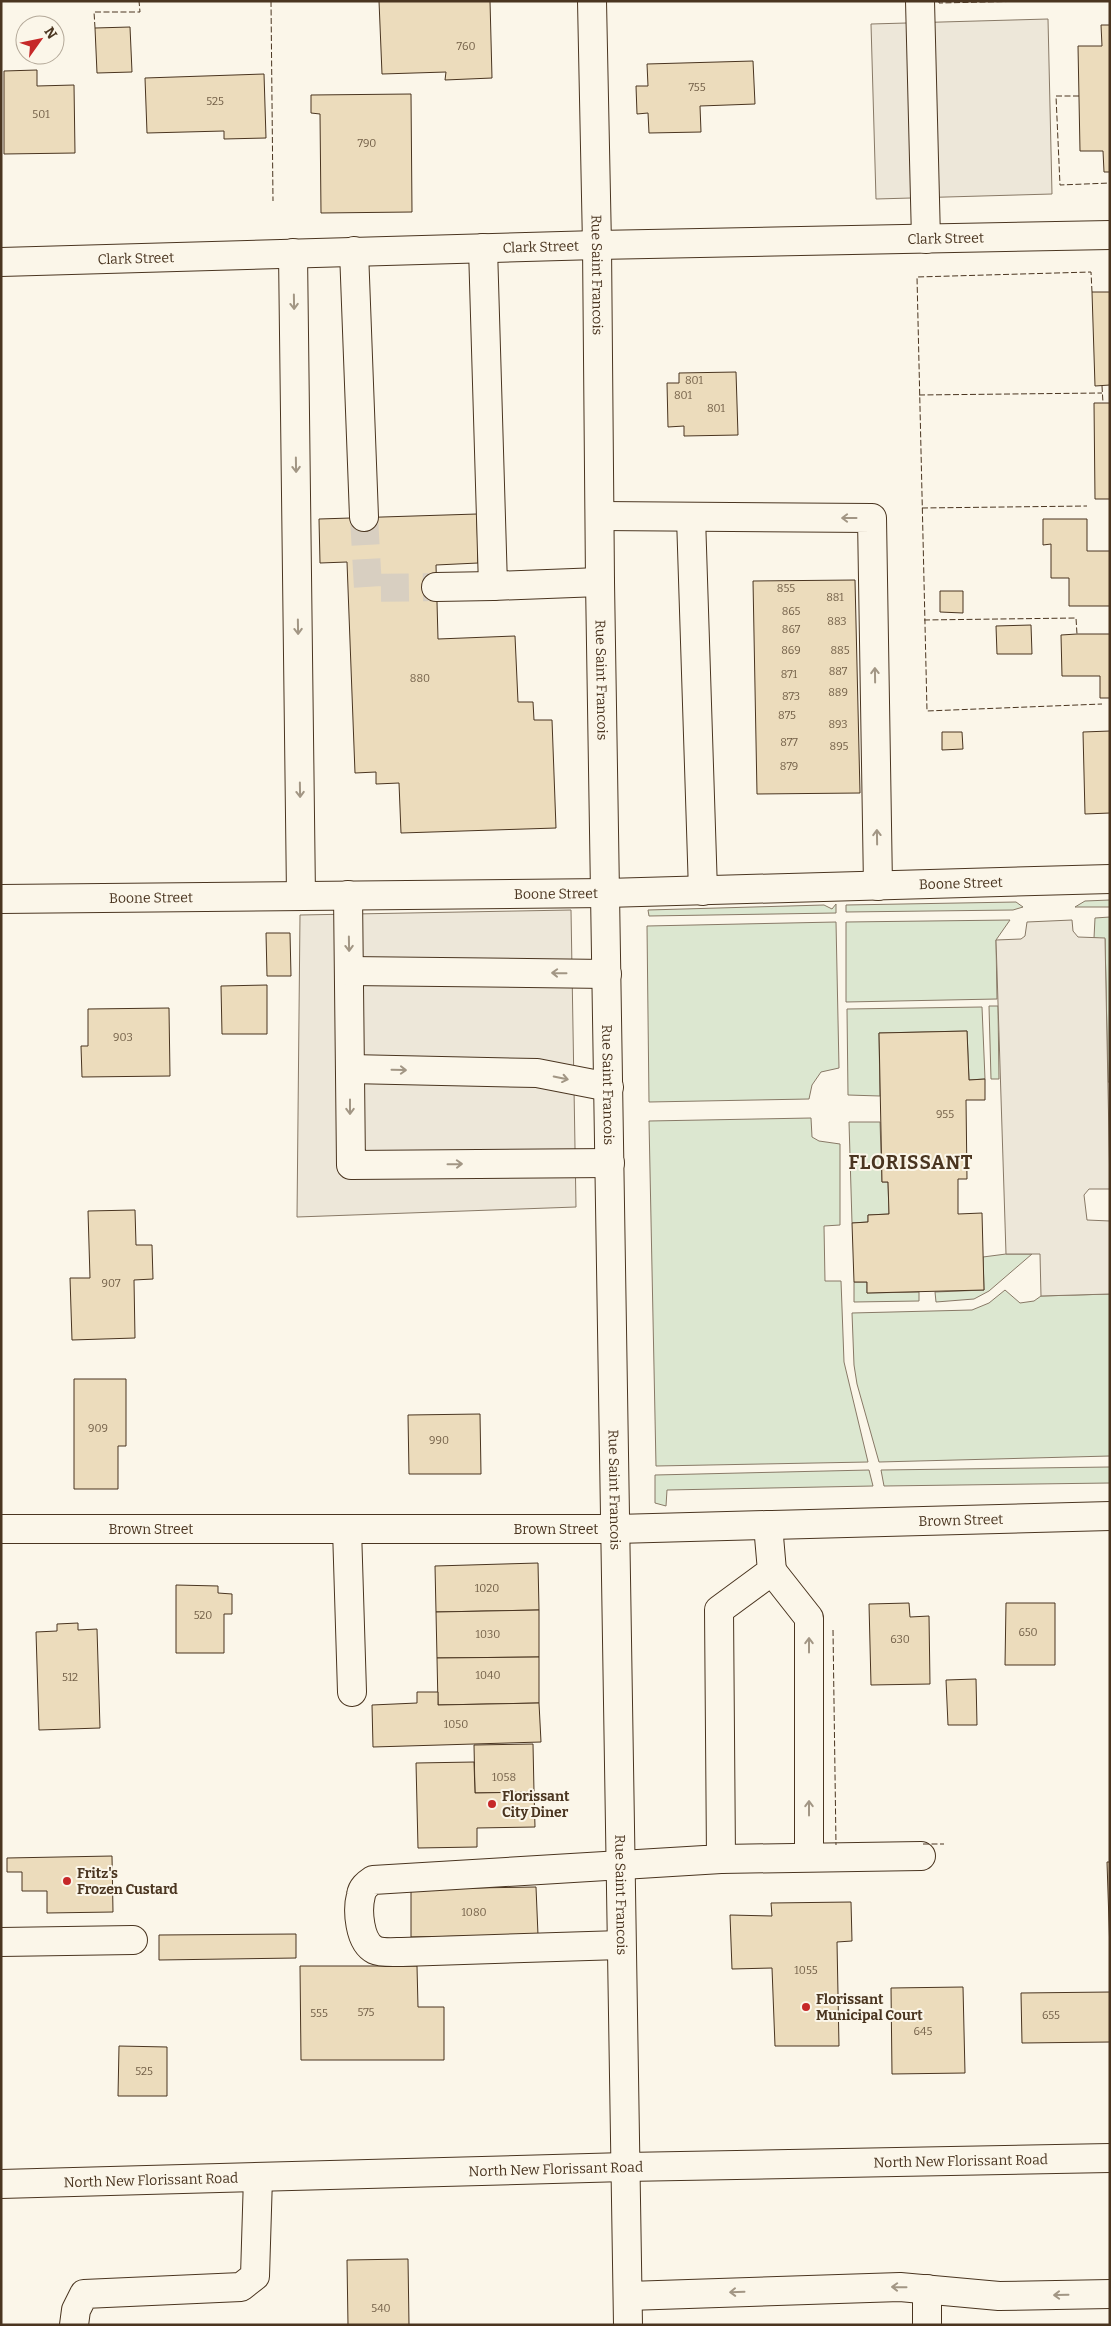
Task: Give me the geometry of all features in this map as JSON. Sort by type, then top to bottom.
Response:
[{"type":"street","name":"Rue Saint Francois","points":[[592,1],[598,245],[600,582],[608,974],[628,2325]]},
{"type":"street","points":[[920,1],[926,238]]},
{"type":"street","name":"Clark Street","points":[[1,262],[598,245],[1110,235]]},
{"type":"street","points":[[483,248],[493,586]]},
{"type":"street","points":[[354,251],[364,517]]},
{"type":"street","points":[[293,253],[301,896]]},
{"type":"street","points":[[601,516],[872,518],[878,886]]},
{"type":"street","points":[[691,517],[703,891]]},
{"type":"street","points":[[436,587],[600,582]]},
{"type":"street","name":"Boone Street","points":[[1,899],[606,893],[1110,880]]},
{"type":"street","points":[[348,896],[351,1165],[610,1163]]},
{"type":"street","points":[[349,970],[608,974]]},
{"type":"street","points":[[350,1069],[537,1073],[609,1088]]},
{"type":"street","name":"Brown Street","points":[[1,1529],[616,1529],[1110,1516]]},
{"type":"street","points":[[768,1525],[772,1571],[809,1618],[809,1856]]},
{"type":"street","points":[[347,1529],[352,1692]]},
{"type":"street","points":[[721,1859],[719,1610],[772,1571]]},
{"type":"street","points":[[621,1945],[402,1952],[375,1950],[365,1941],[361,1931],[360,1895],[364,1887],[373,1880],[721,1859],[809,1856],[921,1856]]},
{"type":"street","points":[[1,1942],[133,1940]]},
{"type":"street","name":"North New Florissant Road","points":[[1,2184],[625,2167],[1110,2158]]},
{"type":"street","points":[[74,2325],[76,2310],[84,2294],[241,2287],[255,2276],[258,2177]]},
{"type":"street","points":[[628,2296],[900,2287],[999,2296],[1110,2294]]},
{"type":"street","points":[[927,2289],[927,2325]]},
{"type":"green space","points":[[1110,900],[1110,907],[1075,907],[1085,901]]},
{"type":"green space","points":[[1016,902],[1023,907],[1013,910],[846,912],[846,905]]},
{"type":"green space","points":[[836,904],[836,913],[649,916],[648,910],[824,905],[832,909]]},
{"type":"green space","points":[[1110,917],[1110,1082],[1108,1082],[1105,939],[1094,938],[1095,918]]},
{"type":"green space","points":[[1010,920],[996,940],[997,999],[846,1002],[846,922]]},
{"type":"green space","points":[[836,922],[839,1068],[821,1072],[812,1085],[809,1099],[649,1102],[647,926]]},
{"type":"green space","points":[[989,1006],[998,1006],[999,1079],[991,1079]]},
{"type":"green space","points":[[982,1007],[985,1079],[969,1080],[967,1031],[879,1033],[880,1096],[848,1095],[847,1009]]},
{"type":"green space","points":[[811,1118],[812,1137],[819,1141],[840,1144],[840,1225],[824,1226],[825,1281],[841,1281],[844,1362],[868,1462],[656,1466],[649,1121]]},
{"type":"green space","points":[[849,1122],[880,1122],[882,1182],[888,1182],[889,1214],[868,1215],[868,1222],[852,1223]]},
{"type":"green space","points":[[1006,1254],[1032,1254],[989,1291],[974,1299],[936,1302],[935,1292],[984,1290],[983,1257]]},
{"type":"green space","points":[[854,1282],[867,1282],[867,1293],[919,1292],[919,1301],[854,1302]]},
{"type":"green space","points":[[1005,1290],[1020,1303],[1034,1301],[1041,1296],[1110,1294],[1110,1456],[879,1462],[857,1384],[854,1365],[852,1313],[972,1310],[989,1303]]},
{"type":"green space","points":[[1110,1467],[1110,1483],[884,1486],[881,1470]]},
{"type":"green space","points":[[869,1470],[873,1486],[667,1490],[666,1506],[655,1503],[655,1475]]},
{"type":"shaded area","points":[[1048,19],[1052,194],[876,199],[871,24]]},
{"type":"shaded area","points":[[571,910],[576,1207],[297,1217],[300,915]]},
{"type":"shaded area","points":[[1072,920],[1073,931],[1078,937],[1105,938],[1110,1189],[1089,1189],[1084,1195],[1087,1220],[1110,1221],[1110,1294],[1041,1296],[1040,1254],[1006,1254],[996,940],[1021,939],[1025,936],[1027,922]]},
{"type":"building","points":[[379,1],[490,1],[492,78],[445,80],[446,72],[382,74]]},
{"type":"building","points":[[1101,25],[1110,25],[1110,172],[1104,172],[1103,151],[1080,151],[1078,46],[1102,46]]},
{"type":"building","points":[[130,27],[132,72],[97,73],[95,28]]},
{"type":"building","points":[[753,61],[755,104],[700,106],[701,132],[649,133],[648,113],[637,114],[636,86],[648,86],[647,64]]},
{"type":"building","points":[[37,70],[37,86],[74,85],[75,153],[4,154],[4,71]]},
{"type":"building","points":[[264,74],[266,138],[224,139],[224,131],[147,133],[145,78]]},
{"type":"building","points":[[411,94],[412,212],[321,213],[320,114],[311,113],[311,95]]},
{"type":"building","points":[[1092,292],[1110,292],[1110,385],[1095,386]]},
{"type":"building","points":[[736,372],[738,435],[684,436],[684,426],[668,427],[667,383],[679,383],[679,373]]},
{"type":"building","points":[[1094,403],[1110,403],[1110,499],[1095,499]]},
{"type":"building","points":[[477,514],[478,563],[436,565],[438,639],[515,636],[518,702],[533,702],[534,720],[552,720],[556,828],[401,833],[399,783],[376,784],[376,772],[355,773],[347,562],[320,563],[319,519]]},
{"type":"building","points":[[1043,519],[1087,519],[1087,551],[1110,551],[1110,606],[1069,606],[1069,578],[1051,578],[1051,544],[1043,545]]},
{"type":"building","points":[[855,580],[860,793],[757,794],[753,581]]},
{"type":"building","points":[[940,591],[963,591],[963,613],[940,612]]},
{"type":"building","points":[[1031,625],[1032,654],[997,654],[996,626]]},
{"type":"building","points":[[1110,634],[1110,698],[1100,698],[1100,676],[1062,676],[1061,635]]},
{"type":"building","points":[[1110,731],[1110,813],[1085,814],[1083,732]]},
{"type":"building","points":[[942,732],[962,732],[963,749],[942,750]]},
{"type":"building","points":[[266,933],[290,933],[291,976],[267,976]]},
{"type":"building","points":[[267,985],[267,1034],[222,1034],[221,986]]},
{"type":"building","points":[[169,1008],[170,1076],[82,1077],[81,1046],[88,1046],[88,1009]]},
{"type":"building","points":[[967,1031],[969,1080],[985,1079],[985,1100],[966,1100],[967,1179],[958,1179],[958,1214],[982,1213],[984,1290],[867,1293],[867,1282],[854,1282],[852,1223],[868,1222],[868,1215],[889,1214],[888,1182],[882,1182],[879,1033]]},
{"type":"building","points":[[135,1210],[136,1245],[152,1245],[153,1279],[134,1280],[135,1338],[72,1340],[70,1278],[90,1278],[88,1211]]},
{"type":"building","points":[[74,1379],[126,1379],[126,1446],[118,1446],[118,1489],[74,1489]]},
{"type":"building","points":[[480,1414],[481,1474],[409,1474],[408,1415]]},
{"type":"building","points":[[538,1563],[539,1610],[436,1612],[435,1566]]},
{"type":"building","points":[[176,1585],[218,1586],[218,1593],[232,1594],[232,1614],[224,1614],[224,1653],[176,1653]]},
{"type":"building","points":[[909,1603],[910,1617],[929,1616],[930,1684],[871,1685],[869,1604]]},
{"type":"building","points":[[1006,1603],[1055,1603],[1055,1665],[1005,1665]]},
{"type":"building","points":[[539,1610],[539,1657],[437,1658],[436,1612]]},
{"type":"building","points":[[78,1623],[78,1630],[97,1629],[100,1728],[39,1730],[36,1632],[57,1631],[57,1624]]},
{"type":"building","points":[[539,1657],[539,1703],[438,1705],[437,1658]]},
{"type":"building","points":[[976,1679],[977,1725],[948,1725],[946,1680]]},
{"type":"building","points":[[417,1692],[438,1692],[438,1705],[539,1703],[541,1742],[373,1747],[372,1705],[417,1703]]},
{"type":"building","points":[[533,1744],[534,1792],[475,1793],[474,1745]]},
{"type":"building","points":[[474,1762],[475,1793],[534,1792],[535,1827],[477,1828],[477,1847],[418,1848],[416,1763]]},
{"type":"building","name":"Fritz's Frozen Custard","points":[[112,1856],[113,1912],[47,1913],[47,1891],[22,1891],[22,1872],[7,1872],[7,1858]]},
{"type":"building","points":[[1107,1862],[1110,1862],[1110,1952]]},
{"type":"building","points":[[536,1887],[538,1935],[411,1937],[411,1889]]},
{"type":"building","name":"Florissant Municipal Court","points":[[851,1902],[852,1941],[837,1942],[839,2046],[775,2046],[772,1968],[732,1969],[730,1915],[772,1916],[771,1903]]},
{"type":"building","points":[[296,1934],[296,1958],[159,1960],[159,1935]]},
{"type":"building","points":[[300,1966],[417,1966],[418,2007],[444,2007],[444,2060],[301,2060]]},
{"type":"building","points":[[963,1987],[965,2073],[892,2074],[891,1988]]},
{"type":"building","points":[[1110,1992],[1110,2042],[1022,2043],[1021,1993]]},
{"type":"building","points":[[119,2046],[167,2047],[167,2096],[118,2096]]},
{"type":"building","points":[[408,2259],[409,2325],[348,2325],[347,2260]]},
{"type":"tunnel","points":[[364,517],[368,588],[436,587]]},
{"type":"fence","points":[[95,28],[94,12],[140,12],[139,1]]},
{"type":"fence","points":[[271,1],[273,201]]},
{"type":"fence","points":[[939,1],[939,3],[1031,1]]},
{"type":"fence","points":[[1079,96],[1056,96],[1060,185],[1110,183]]},
{"type":"fence","points":[[1092,292],[1091,272],[917,277],[927,711],[1102,704]]},
{"type":"fence","points":[[1102,386],[1103,403]]},
{"type":"fence","points":[[919,395],[1102,393]]},
{"type":"fence","points":[[922,508],[1087,506]]},
{"type":"fence","points":[[924,620],[1076,618],[1077,634]]},
{"type":"fence","points":[[833,1630],[836,1845]]},
{"type":"fence","points":[[923,1844],[944,1844]]},
{"type":"place","name":"Florissant City Diner","points":[[492,1804]]},
{"type":"place","name":"Fritz's Frozen Custard","points":[[67,1881]]},
{"type":"place","name":"Florissant Municipal Court","points":[[806,2007]]},
{"type":"district","name":"FLORISSANT","points":[[911,1162]]}]
